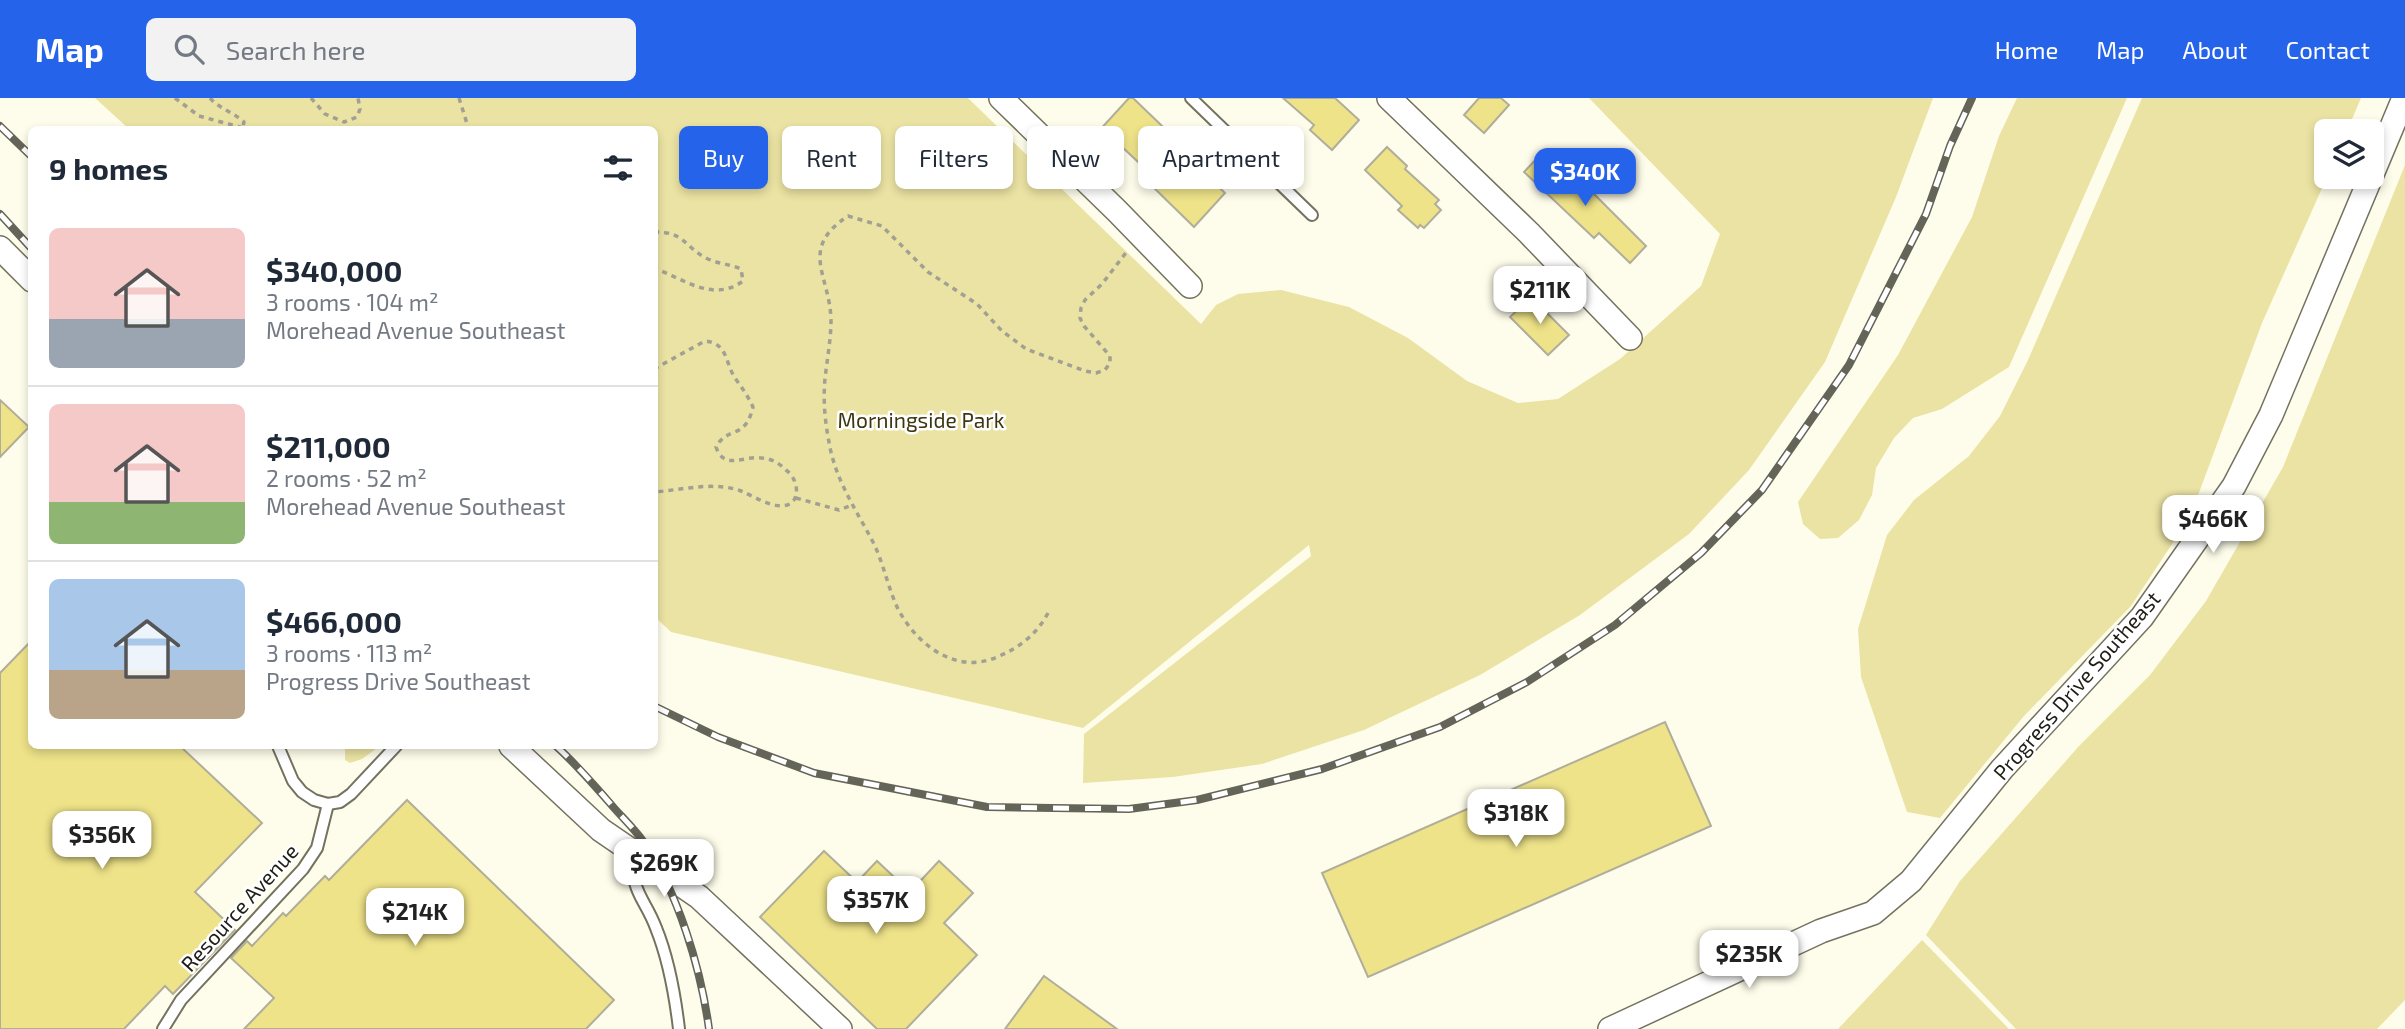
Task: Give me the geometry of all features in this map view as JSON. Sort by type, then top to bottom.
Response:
[{"type":"street","points":[[1001,98],[1190,286]]},
{"type":"street","points":[[1389,98],[1529,233],[1630,338]]},
{"type":"street","name":"Progress Drive Southeast","points":[[1610,1029],[1821,931],[1873,912],[1911,881],[2001,769],[2141,617],[2234,486],[2271,415],[2404,98]]},
{"type":"street","points":[[0,248],[28,275]]},
{"type":"street","points":[[514,749],[601,830],[699,897],[840,1029]]},
{"type":"lane","points":[[1191,98],[1312,215]]},
{"type":"lane","points":[[279,749],[293,781],[302,792],[314,800],[328,804],[340,802],[351,794],[393,749]]},
{"type":"lane","name":"Resource Avenue","points":[[163,1029],[181,1000],[303,869],[317,848],[328,804]]},
{"type":"lane","points":[[635,853],[634,887],[656,927],[668,967],[679,1029]]},
{"type":"path","points":[[175,98],[199,116],[243,126],[241,119],[226,112],[210,98]]},
{"type":"path","points":[[311,98],[325,114],[344,122],[357,117],[360,109],[358,98]]},
{"type":"path","points":[[459,98],[468,126]]},
{"type":"path","points":[[1048,613],[1028,639],[1002,656],[986,662],[953,662],[928,647],[899,611],[883,563],[842,486],[829,444],[825,381],[831,317],[819,251],[824,239],[848,216],[871,221],[882,226],[928,272],[977,304],[1002,331],[1026,349],[1096,373],[1105,370],[1110,363],[1110,356],[1084,326],[1080,318],[1081,309],[1085,300],[1102,284],[1141,235]]},
{"type":"path","points":[[658,233],[676,235],[708,259],[741,269],[743,281],[734,288],[710,291],[658,270]]},
{"type":"path","points":[[658,367],[705,341],[712,341],[720,347],[753,407],[747,426],[737,433],[725,436],[716,447],[718,454],[730,461],[760,457],[779,463],[795,482],[796,498]]},
{"type":"path","points":[[658,492],[711,486],[739,490],[769,503],[781,505],[788,505],[796,498]]},
{"type":"path","points":[[796,498],[839,510],[852,505]]},
{"type":"green space","name":"Morningside Park","points":[[95,98],[968,98],[997,126],[895,126],[895,189],[1013,189],[1013,142],[1027,155],[1027,189],[1062,189],[1201,324],[1216,305],[1238,294],[1281,290],[1349,307],[1408,338],[1467,381],[1518,403],[1558,399],[1620,359],[1701,286],[1720,234],[1589,98],[1933,98],[1896,197],[1825,362],[1749,470],[1689,534],[1580,615],[1480,675],[1364,730],[1262,764],[1173,777],[1083,783],[1084,734],[1311,556],[1309,545],[1083,728],[671,632],[658,620],[658,126],[126,126]]},
{"type":"green space","points":[[2017,98],[2127,98],[2009,367],[1942,409],[1913,418],[1894,438],[1876,468],[1872,495],[1859,520],[1838,538],[1820,539],[1803,524],[1798,502],[1898,355],[1972,217],[1999,136]]},
{"type":"green space","points":[[2142,98],[2361,98],[2352,119],[2314,119],[2314,189],[2322,189],[2262,323],[2190,517],[2131,606],[2024,716],[1940,818],[1907,812],[1861,677],[1858,629],[1887,535],[1914,500],[1969,456],[2000,416],[2028,360]]},
{"type":"green space","points":[[2405,165],[2405,1000],[2377,1029],[2016,1029],[1926,935],[1960,881],[2079,746],[2150,675],[2206,601],[2283,467]]},
{"type":"green space","points":[[345,749],[376,749],[362,759],[350,763],[345,760]]},
{"type":"green space","points":[[1922,940],[2009,1029],[1838,1029]]},
{"type":"building","points":[[1129,98],[1133,98],[1162,126],[1138,126],[1138,162],[1124,149],[1124,126],[1103,126]]},
{"type":"building","points":[[1283,98],[1335,98],[1359,120],[1332,150],[1310,130],[1314,125]]},
{"type":"building","points":[[1479,98],[1501,98],[1509,105],[1484,133],[1464,115]]},
{"type":"building","points":[[1387,147],[1407,166],[1405,169],[1439,200],[1435,204],[1441,210],[1424,228],[1420,225],[1418,228],[1398,210],[1402,206],[1365,170]]},
{"type":"building","points":[[1542,153],[1587,195],[1591,191],[1646,246],[1630,263],[1599,233],[1594,238],[1524,172]]},
{"type":"building","points":[[1155,189],[1221,189],[1225,193],[1194,227]]},
{"type":"building","points":[[1531,297],[1569,335],[1548,355],[1510,317]]},
{"type":"building","points":[[0,400],[28,428],[0,457]]},
{"type":"building","points":[[28,644],[28,749],[183,749],[262,823],[195,892],[235,930],[173,994],[165,986],[124,1029],[0,1029],[0,673]]},
{"type":"building","points":[[1665,722],[1711,826],[1368,977],[1322,873]]},
{"type":"building","points":[[407,800],[614,1000],[586,1029],[244,1029],[274,998],[231,958],[247,941],[252,946],[283,913],[286,916],[325,876],[329,880]]},
{"type":"building","points":[[824,851],[857,882],[877,861],[910,892],[939,861],[973,893],[944,923],[977,955],[906,1029],[877,1029],[760,917]]},
{"type":"building","points":[[1044,976],[1117,1029],[1005,1029]]},
{"type":"railway","points":[[658,708],[718,737],[814,773],[987,807],[1129,809],[1197,800],[1322,769],[1440,727],[1527,682],[1615,625],[1701,553],[1762,490],[1849,365],[1926,214],[1950,146],[1972,98]]},
{"type":"railway","points":[[0,126],[28,153]]},
{"type":"railway","points":[[0,214],[28,245]]},
{"type":"railway","points":[[559,749],[633,829],[656,861],[677,907],[694,957],[709,1029]]}]
